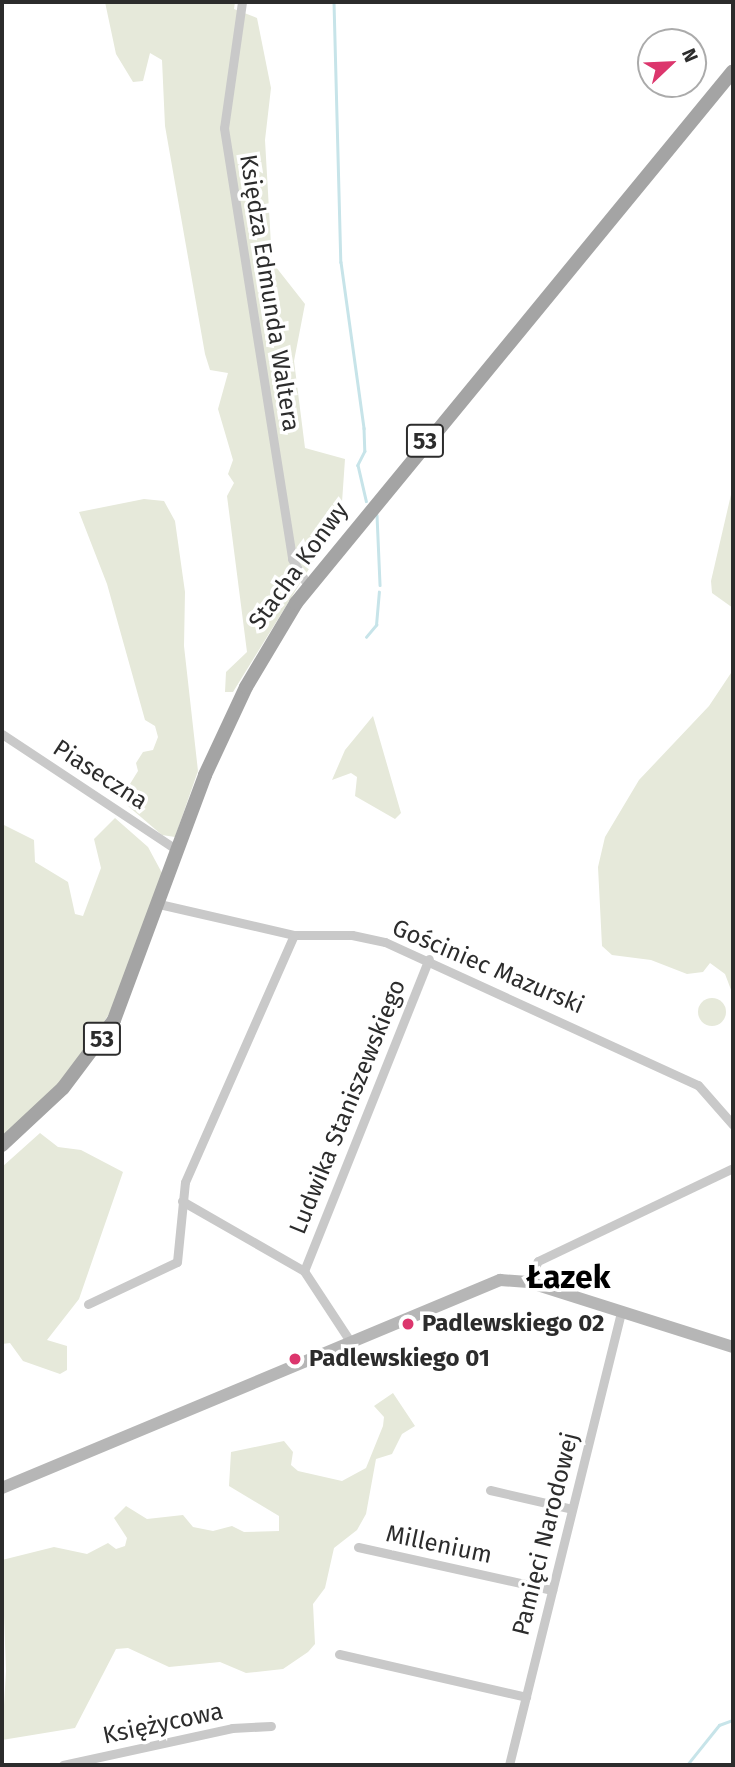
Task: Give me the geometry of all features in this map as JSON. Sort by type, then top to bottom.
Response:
[{"type":"main road","name":"Stacha Konwy","points":[[2,1145],[63,1088],[99,1044],[125,997],[177,849],[235,710],[308,586],[733,71]]},
{"type":"street","name":"Księdza Edmunda Waltera","points":[[242,2],[224,128],[292,559],[308,586]]},
{"type":"street","name":"Piaseczna","points":[[2,734],[177,849]]},
{"type":"street","name":"Gościniec Mazurski","points":[[159,904],[295,935],[362,936],[429,959],[698,1085],[733,1125]]},
{"type":"street","points":[[89,1304],[174,1266],[182,1202],[213,1111],[295,935]]},
{"type":"street","name":"Ludwika Staniszewskiego","points":[[304,1270],[429,959]]},
{"type":"street","points":[[528,1282],[538,1261],[733,1168]]},
{"type":"street","points":[[182,1202],[304,1270],[350,1341]]},
{"type":"street","points":[[2,1488],[486,1284],[528,1282],[733,1347]]},
{"type":"street","name":"Pamięci Narodowej","points":[[509,1765],[621,1311]]},
{"type":"street","points":[[490,1490],[572,1509]]},
{"type":"street","name":"Millenium","points":[[358,1547],[552,1590]]},
{"type":"street","points":[[339,1654],[526,1697]]},
{"type":"street","name":"Księżycowa","points":[[63,1765],[232,1728],[271,1726]]},
{"type":"shaded area","points":[[105,2],[235,2],[234,9],[257,18],[271,88],[265,140],[272,262],[305,304],[294,361],[305,448],[345,459],[341,517],[233,692],[225,692],[226,672],[247,652],[227,496],[234,483],[228,474],[233,460],[218,409],[228,373],[210,370],[205,354],[165,126],[162,60],[150,53],[143,81],[133,82],[116,54]]},
{"type":"shaded area","points":[[733,486],[733,608],[712,593],[711,581]]},
{"type":"shaded area","points":[[144,499],[164,501],[175,521],[185,592],[184,646],[198,771],[175,837],[162,835],[128,806],[125,792],[138,771],[136,763],[143,752],[153,750],[158,737],[155,726],[145,720],[107,584],[79,512]]},
{"type":"shaded area","points":[[733,670],[733,995],[725,974],[710,963],[703,972],[687,974],[651,960],[612,955],[602,946],[598,867],[605,837],[639,780],[709,706]]},
{"type":"shaded area","points":[[373,716],[401,813],[395,819],[355,796],[357,777],[351,773],[332,780],[345,750]]},
{"type":"shaded area","points":[[115,818],[148,847],[162,873],[125,989],[75,1067],[2,1138],[2,824],[34,840],[35,862],[68,882],[75,914],[83,916],[101,868],[94,839]]},
{"type":"shaded area","points":[[712,998],[722,1002],[726,1012],[722,1022],[712,1026],[702,1022],[698,1012],[702,1002]]},
{"type":"shaded area","points":[[40,1133],[58,1147],[81,1150],[123,1172],[79,1299],[47,1340],[67,1346],[67,1370],[60,1374],[23,1361],[10,1343],[2,1344],[2,1167]]},
{"type":"shaded area","points":[[393,1393],[415,1426],[402,1434],[392,1454],[376,1459],[366,1514],[357,1530],[334,1548],[325,1588],[313,1604],[315,1644],[308,1652],[283,1669],[246,1673],[220,1662],[169,1667],[128,1648],[116,1649],[75,1728],[2,1740],[6,1671],[2,1560],[54,1547],[87,1554],[108,1543],[116,1549],[125,1546],[127,1538],[114,1518],[126,1506],[147,1519],[183,1515],[193,1527],[213,1531],[232,1526],[244,1532],[279,1531],[279,1516],[229,1486],[231,1452],[284,1441],[293,1452],[291,1465],[298,1471],[342,1481],[366,1468],[383,1426],[384,1417],[374,1406]]},
{"type":"waterway","points":[[334,2],[341,262],[364,428],[365,451],[358,465],[366,501]]},
{"type":"waterway","points":[[377,515],[380,585]]},
{"type":"waterway","points":[[366,637],[376,625],[379,592]]},
{"type":"waterway","points":[[687,1765],[719,1725],[733,1720]]},
{"type":"place","name":"Padlewskiego 02","points":[[408,1324]]},
{"type":"place","name":"Padlewskiego 01","points":[[295,1359]]},
{"type":"district","name":"Łazek","points":[[568,1277]]}]
